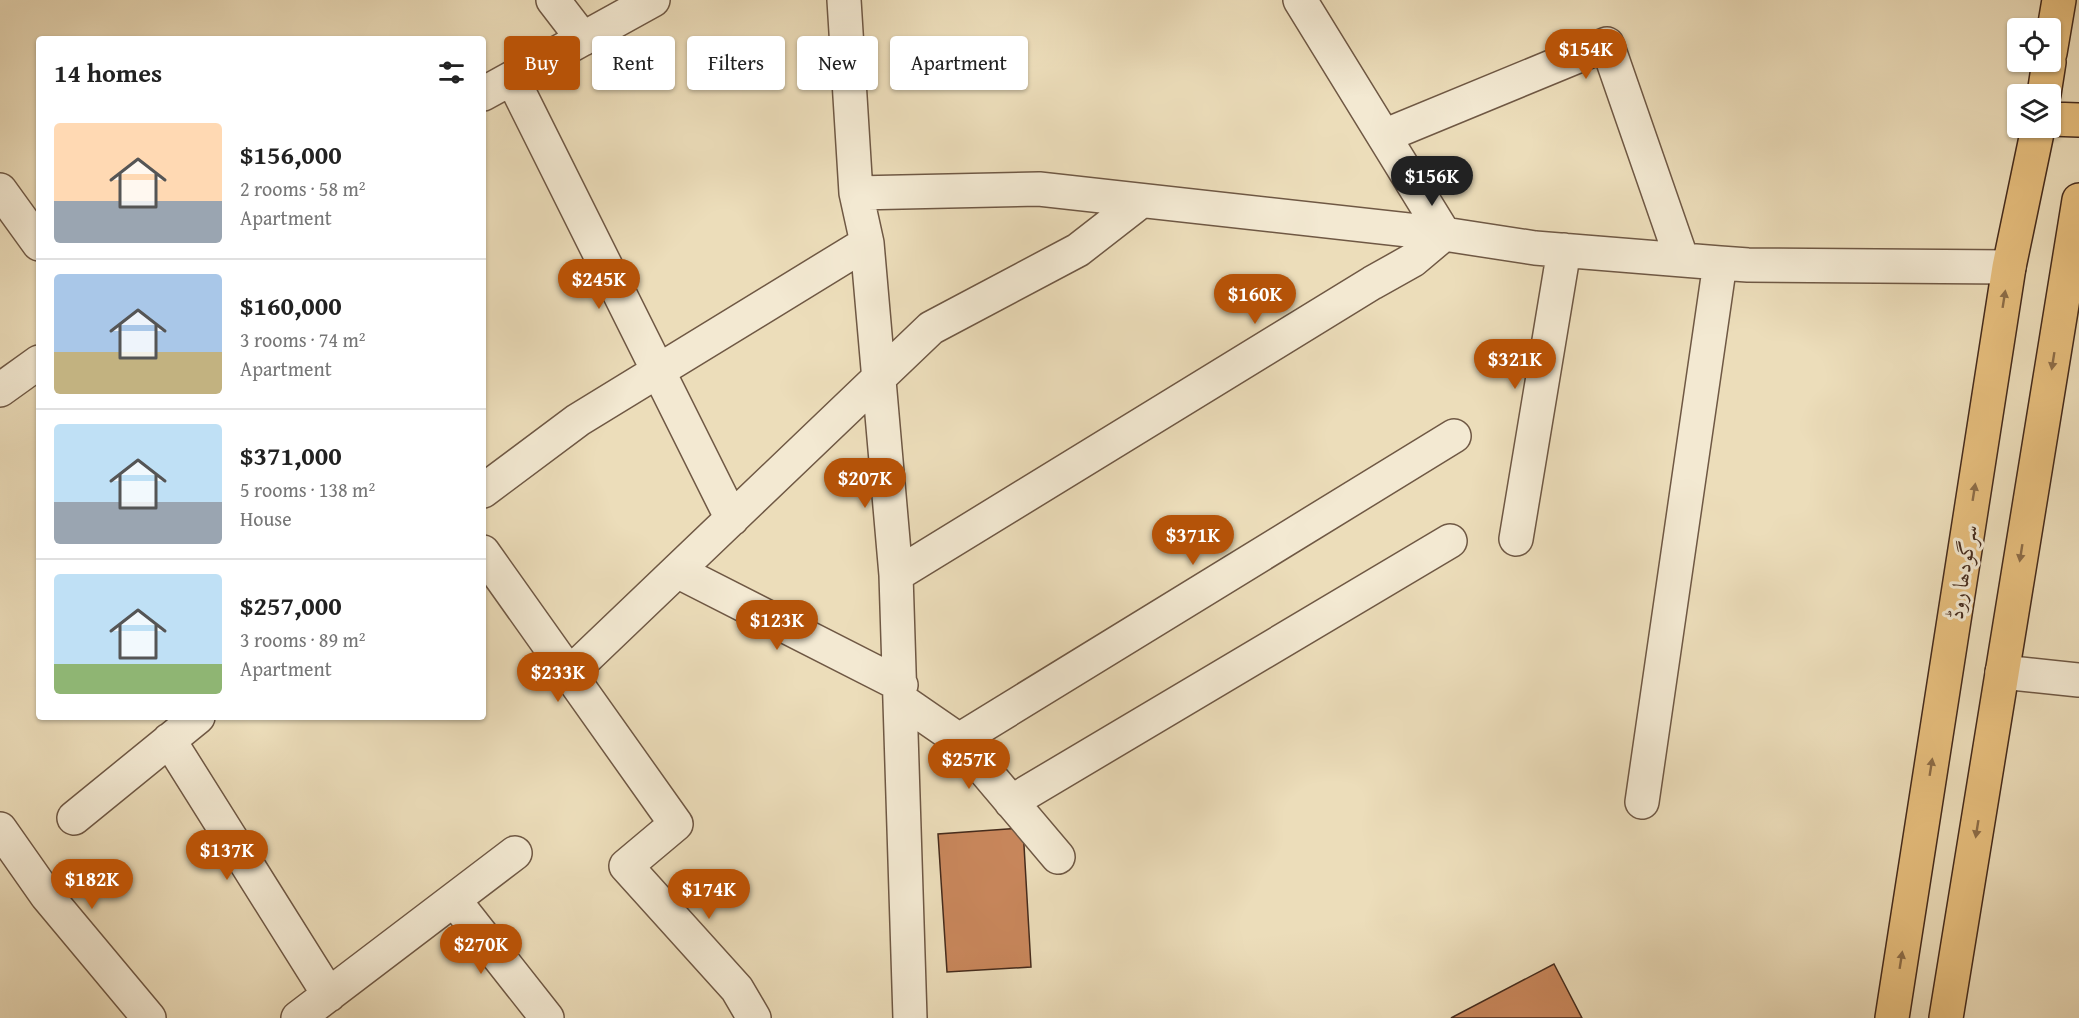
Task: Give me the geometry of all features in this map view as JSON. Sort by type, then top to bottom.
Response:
[{"type":"highway","points":[[2056,18],[2059,0]]},
{"type":"highway","points":[[2061,119],[2079,120]]},
{"type":"highway","name":"سرگودھا روڈ","points":[[1892,1018],[2009,267],[2036,138]]},
{"type":"highway","points":[[1946,1018],[2077,220]]},
{"type":"street","points":[[553,0],[583,39]]},
{"type":"street","points":[[580,41],[653,0]]},
{"type":"street","points":[[844,0],[856,193],[867,243],[896,575],[910,1018]]},
{"type":"street","points":[[1300,0],[1444,234]]},
{"type":"street","points":[[1384,136],[1607,44],[1682,260]]},
{"type":"street","points":[[486,92],[504,82]]},
{"type":"street","points":[[518,90],[732,519]]},
{"type":"street","points":[[856,193],[1039,189],[1444,234],[1535,248],[1682,260],[1748,265],[2009,267]]},
{"type":"street","points":[[0,190],[36,240]]},
{"type":"street","points":[[569,674],[931,328],[1078,250],[1141,201]]},
{"type":"street","points":[[896,575],[1413,260],[1444,234]]},
{"type":"street","points":[[486,489],[578,420],[867,243]]},
{"type":"street","points":[[1516,539],[1564,250]]},
{"type":"street","points":[[1642,802],[1720,263]]},
{"type":"street","points":[[0,390],[36,364]]},
{"type":"street","points":[[959,740],[1454,436]]},
{"type":"street","points":[[1011,802],[1450,541]]},
{"type":"street","points":[[486,556],[676,824],[626,866],[737,989],[754,1018]]},
{"type":"street","points":[[677,571],[901,693],[959,740],[1058,857]]},
{"type":"street","points":[[2002,672],[2079,680]]},
{"type":"street","points":[[74,818],[194,720]]},
{"type":"street","points":[[169,740],[329,995]]},
{"type":"street","points":[[0,829],[47,897],[149,1018]]},
{"type":"street","points":[[298,1018],[515,853]]},
{"type":"street","points":[[454,900],[547,1018]]},
{"type":"building","points":[[1023,828],[1031,967],[947,972],[938,834]]},
{"type":"building","points":[[1554,964],[1582,1018],[1451,1018]]}]
